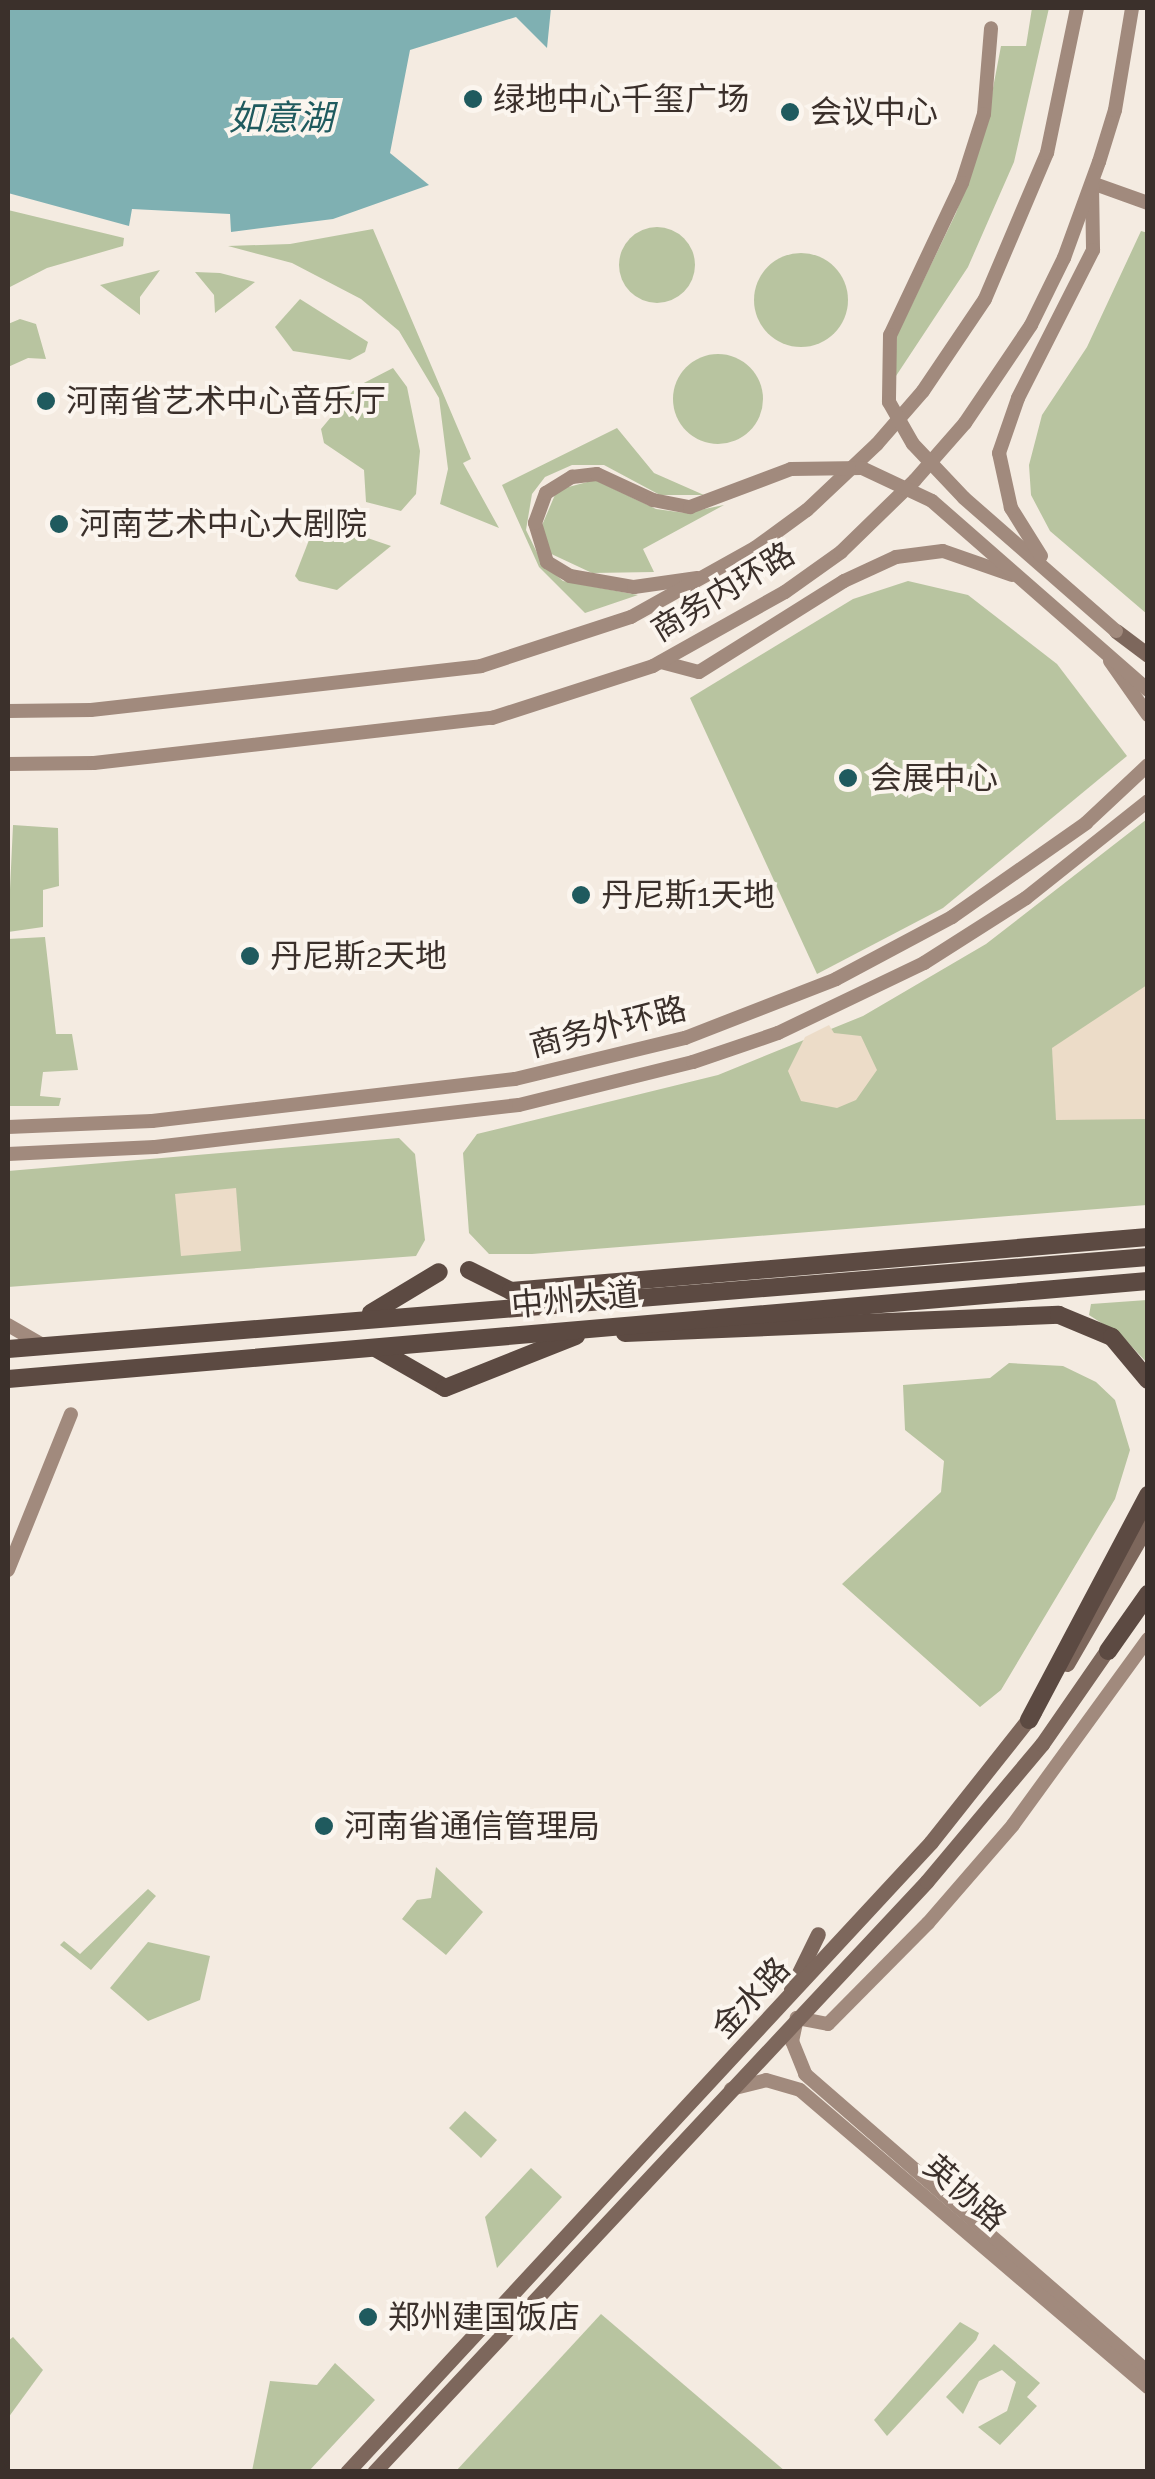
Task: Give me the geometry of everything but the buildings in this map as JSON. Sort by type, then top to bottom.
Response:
[{"type":"highway","points":[[469,1270],[511,1292],[1026,1259],[1148,1238]]},
{"type":"highway","name":"中州大道","points":[[8,1349],[1026,1259],[1148,1257]]},
{"type":"highway","points":[[358,1319],[439,1272]]},
{"type":"highway","name":"中州大道","points":[[8,1379],[1148,1282]]},
{"type":"highway","points":[[376,1348],[446,1388],[591,1329],[665,1336],[1034,1313],[1071,1318],[1122,1345],[1148,1380]]},
{"type":"highway","points":[[1029,1720],[1148,1494]]},
{"type":"highway","points":[[1108,1650],[1148,1594]]},
{"type":"main road","points":[[1116,631],[1148,658]]},
{"type":"main road","name":"金水路","points":[[347,2472],[932,1842],[1029,1720],[1148,1524]]},
{"type":"main road","name":"金水路","points":[[374,2472],[988,1813],[1108,1650],[1148,1584]]},
{"type":"main road","points":[[783,2006],[818,1934]]},
{"type":"street","name":"商务内环路","points":[[8,711],[91,710],[481,666],[599,630],[717,573],[807,510],[854,467],[923,391],[967,328],[1036,184],[1061,104],[1077,8]]},
{"type":"street","name":"商务内环路","points":[[8,764],[94,763],[440,727],[538,706],[661,662],[744,618],[841,552],[940,453],[1031,325],[1093,179],[1115,110],[1132,8]]},
{"type":"street","points":[[991,28],[984,114],[962,183],[890,335],[885,382],[913,444],[1116,631]]},
{"type":"street","points":[[1093,179],[1148,193]]},
{"type":"street","points":[[1093,179],[1148,203]]},
{"type":"street","points":[[1075,594],[1032,546],[1011,508],[999,453],[1018,398],[1094,250],[1093,179]]},
{"type":"street","points":[[717,573],[634,586],[570,576],[548,562],[535,536],[540,502],[562,480],[597,474],[653,500],[699,506],[780,472],[823,464],[862,468],[932,501],[1148,690]]},
{"type":"street","points":[[661,662],[699,672],[857,574],[922,551],[963,555],[1022,580]]},
{"type":"street","points":[[1101,649],[1148,714]]},
{"type":"street","name":"商务外环路","points":[[8,1128],[152,1120],[515,1079],[685,1038],[836,979],[952,917],[1075,831],[1148,766]]},
{"type":"street","name":"商务外环路","points":[[8,1154],[155,1147],[499,1108],[589,1092],[706,1058],[778,1033],[924,963],[1026,898],[1148,800]]},
{"type":"street","points":[[8,1325],[43,1346]]},
{"type":"street","points":[[8,1546],[70,1414],[8,1570]]},
{"type":"street","points":[[796,2018],[828,2024],[928,1922],[1013,1826],[1148,1639]]},
{"type":"street","name":"英协路","points":[[796,2018],[792,2041],[805,2074],[1148,2372]]},
{"type":"street","name":"英协路","points":[[730,2089],[766,2080],[800,2090],[1148,2387]]},
{"type":"green space","points":[[1032,8],[1049,8],[1014,162],[968,267],[894,379],[897,335],[956,213],[985,130],[1001,46],[1026,46]]},
{"type":"green space","points":[[8,210],[124,238],[123,246],[47,268],[8,288]]},
{"type":"green space","points":[[657,227],[684,238],[695,265],[684,292],[657,303],[630,292],[619,265],[630,238]]},
{"type":"green space","points":[[373,229],[471,459],[463,463],[499,528],[440,504],[448,469],[439,398],[399,331],[361,299],[292,263],[228,246],[290,244]]},
{"type":"green space","points":[[1141,231],[1148,233],[1147,614],[1050,531],[1031,495],[1029,465],[1042,415],[1087,347]]},
{"type":"green space","points":[[801,253],[819,257],[834,267],[844,282],[848,300],[844,318],[834,333],[819,343],[801,347],[783,343],[768,333],[758,318],[754,300],[758,282],[768,267],[783,257]]},
{"type":"green space","points":[[160,270],[140,297],[140,315],[100,285]]},
{"type":"green space","points":[[195,272],[220,273],[255,282],[215,313],[214,295]]},
{"type":"green space","points":[[300,299],[368,342],[365,352],[350,360],[293,351],[275,327]]},
{"type":"green space","points":[[20,319],[36,324],[46,359],[28,358],[8,367],[8,324]]},
{"type":"green space","points":[[718,354],[735,357],[750,367],[760,382],[760,416],[750,431],[735,441],[718,444],[701,441],[686,431],[676,416],[673,399],[676,382],[686,367],[701,357]]},
{"type":"green space","points":[[393,368],[407,387],[420,451],[416,494],[401,511],[366,502],[364,470],[324,443],[321,429],[356,387]]},
{"type":"green space","points":[[617,428],[654,473],[704,495],[660,495],[604,465],[572,465],[545,477],[532,494],[526,530],[542,563],[563,581],[638,595],[585,613],[539,567],[502,485]]},
{"type":"green space","points":[[595,480],[656,509],[685,513],[724,505],[643,549],[654,572],[592,573],[545,551],[540,530],[557,490]]},
{"type":"green space","points":[[344,530],[391,546],[337,590],[299,581],[295,576],[311,535]]},
{"type":"green space","points":[[908,581],[968,595],[1057,664],[1127,756],[943,908],[817,974],[690,698],[853,599]]},
{"type":"green space","points":[[1147,819],[1147,1205],[532,1254],[489,1254],[469,1233],[463,1153],[477,1134],[718,1075],[863,1016],[986,944]]},
{"type":"green space","points":[[13,825],[58,828],[59,886],[43,890],[43,927],[8,932]]},
{"type":"green space","points":[[45,937],[56,1034],[72,1034],[78,1070],[43,1072],[40,1096],[61,1098],[59,1106],[8,1106],[8,939]]},
{"type":"green space","points":[[399,1138],[415,1154],[425,1240],[416,1256],[8,1287],[8,1171]]},
{"type":"green space","points":[[1147,1300],[1147,1363],[1123,1337],[1089,1315],[1091,1304]]},
{"type":"green space","points":[[1009,1363],[1063,1366],[1096,1382],[1115,1400],[1130,1450],[1115,1499],[1001,1690],[980,1707],[842,1584],[941,1492],[944,1461],[905,1430],[903,1385],[990,1378]]},
{"type":"green space","points":[[436,1867],[483,1912],[446,1955],[402,1919],[417,1900],[431,1898]]},
{"type":"green space","points":[[148,1889],[156,1896],[91,1970],[60,1945],[64,1941],[80,1954]]},
{"type":"green space","points":[[148,1942],[210,1956],[200,2000],[148,2021],[110,1988]]},
{"type":"green space","points":[[465,2111],[497,2140],[481,2158],[449,2128]]},
{"type":"green space","points":[[531,2168],[562,2197],[497,2268],[485,2217]]},
{"type":"green space","points":[[601,2314],[785,2471],[456,2471]]},
{"type":"green space","points":[[960,2322],[979,2333],[976,2340],[887,2436],[874,2420]]},
{"type":"green space","points":[[13,2337],[43,2370],[8,2418],[8,2341]]},
{"type":"green space","points":[[994,2344],[1040,2383],[1027,2397],[1037,2406],[1000,2445],[978,2427],[1007,2411],[1016,2382],[1002,2370],[979,2381],[963,2414],[946,2397]]},
{"type":"green space","points":[[335,2363],[375,2400],[309,2471],[252,2471],[270,2381],[317,2385]]},
{"type":"shaded area","points":[[1147,985],[1147,1119],[1056,1120],[1052,1048]]},
{"type":"shaded area","points":[[829,1025],[834,1033],[861,1036],[877,1070],[856,1100],[837,1108],[801,1101],[788,1071],[805,1037]]},
{"type":"shaded area","points":[[236,1188],[241,1251],[181,1256],[175,1194]]},
{"type":"water","name":"如意湖","points":[[8,8],[551,8],[547,48],[516,17],[410,50],[390,153],[429,185],[333,219],[231,232],[230,214],[132,209],[129,226],[8,193]]},
{"type":"place","name":"绿地中心千玺广场","points":[[473,99]]},
{"type":"place","name":"会议中心","points":[[790,112]]},
{"type":"place","name":"河南省艺术中心音乐厅","points":[[46,401]]},
{"type":"place","name":"河南艺术中心大剧院","points":[[59,524]]},
{"type":"place","name":"会展中心","points":[[848,778]]},
{"type":"place","name":"丹尼斯1天地","points":[[581,895]]},
{"type":"place","name":"丹尼斯2天地","points":[[250,956]]},
{"type":"place","name":"河南省通信管理局","points":[[324,1826]]},
{"type":"place","name":"郑州建国饭店","points":[[368,2317]]}]
